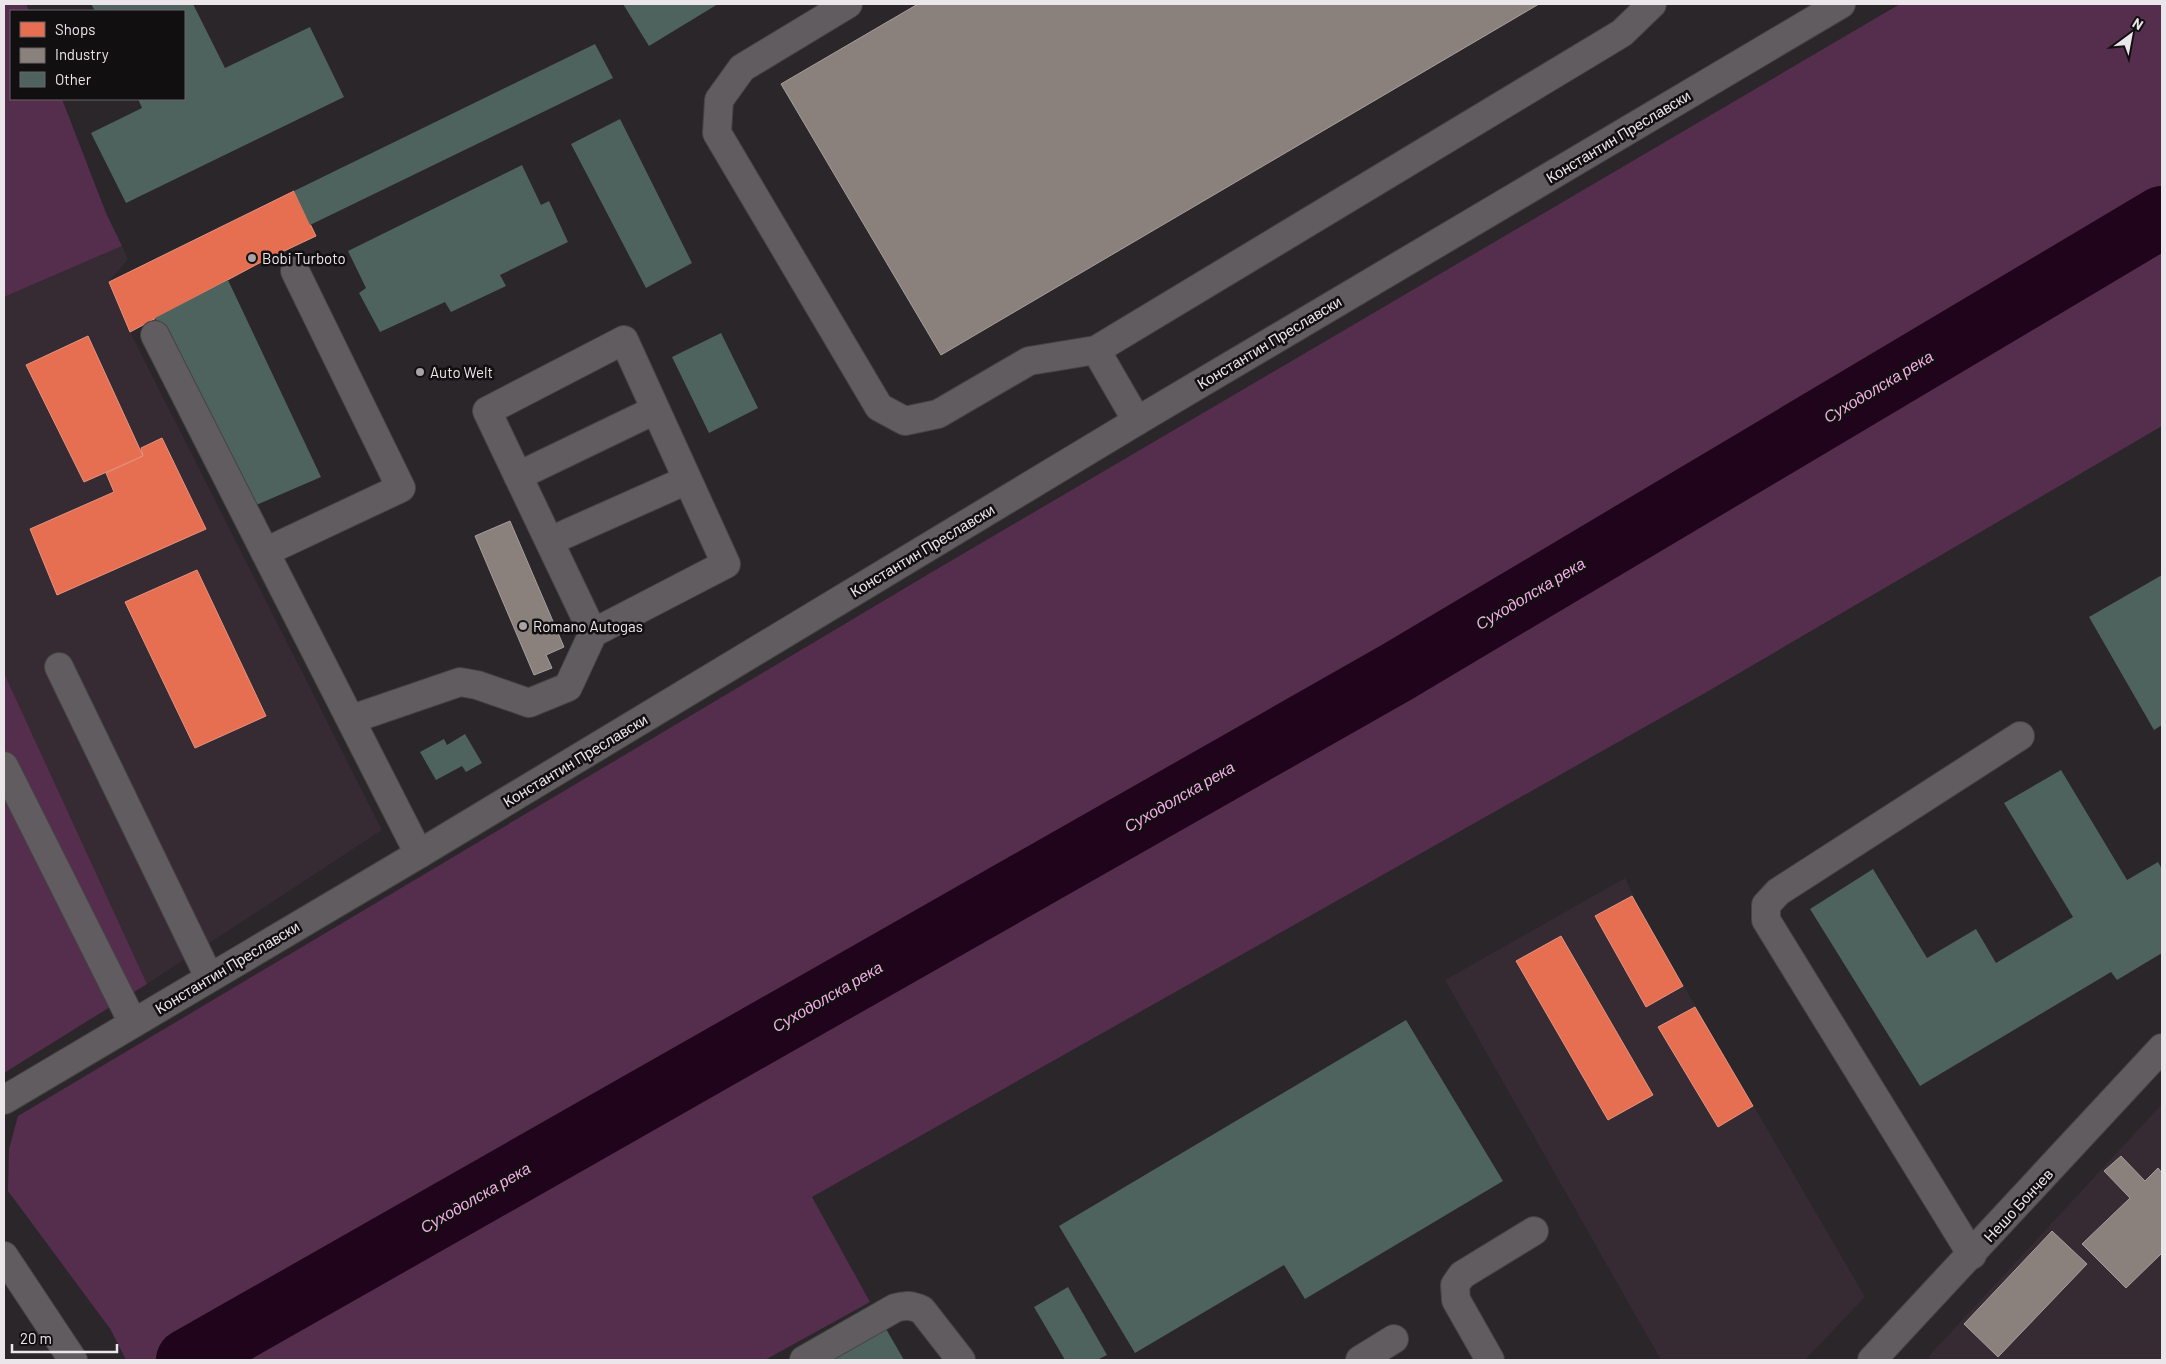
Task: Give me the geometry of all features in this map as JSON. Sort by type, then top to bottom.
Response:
[{"type":"street","points":[[848,4],[742,68],[719,100],[717,133],[878,407],[905,421],[938,414],[1029,361],[1096,350],[1622,34],[1652,4]]},
{"type":"street","name":"Константин Преславски","points":[[4,1100],[419,854],[1136,421],[1842,4]]},
{"type":"street","points":[[265,552],[401,488],[295,271]]},
{"type":"street","points":[[154,335],[352,719],[419,854]]},
{"type":"street","points":[[352,719],[460,682],[477,685],[529,703],[568,687],[593,633],[726,564],[624,340],[487,411],[593,633]]},
{"type":"street","points":[[1096,350],[1136,421]]},
{"type":"street","points":[[518,476],[655,410]]},
{"type":"street","points":[[550,541],[687,480]]},
{"type":"street","points":[[59,668],[209,977]]},
{"type":"street","points":[[1972,1255],[1766,920],[1766,905],[1778,892],[2020,736]]},
{"type":"street","points":[[4,766],[133,1022]]},
{"type":"street","name":"Нешо Бончев","points":[[1872,1360],[1972,1255],[2162,1048]]},
{"type":"street","points":[[1490,1360],[1456,1300],[1454,1285],[1462,1275],[1534,1231]]},
{"type":"street","points":[[4,1256],[71,1356]]},
{"type":"street","points":[[804,1360],[904,1305],[914,1306],[922,1310],[961,1360]]},
{"type":"street","points":[[1360,1360],[1394,1339]]},
{"type":"shaded area","points":[[4,4],[26,4],[29,10],[10,10],[10,100],[62,100],[106,213],[122,246],[4,297]]},
{"type":"shaded area","points":[[1900,4],[2162,4],[2162,426],[1705,693],[812,1197],[870,1302],[765,1360],[126,1360],[111,1330],[8,1191],[9,1149],[18,1116],[932,572]]},
{"type":"shaded area","points":[[122,246],[128,259],[109,282],[130,332],[382,830],[147,984],[4,673],[4,297]]},
{"type":"shaded area","points":[[4,673],[147,984],[4,1073]]},
{"type":"shaded area","points":[[1625,878],[1642,914],[1865,1297],[1805,1360],[1661,1360],[1445,980]]},
{"type":"shaded area","points":[[2162,1104],[2162,1360],[1932,1360],[1928,1357]]},
{"type":"building: Shops","points":[[294,191],[316,236],[265,260],[130,332],[109,282]]},
{"type":"building: Shops","points":[[88,336],[143,456],[84,482],[26,365]]},
{"type":"building: Shops","points":[[162,438],[206,529],[57,595],[30,529],[114,492],[106,473],[143,456],[141,448]]},
{"type":"building: Shops","points":[[197,570],[266,716],[195,748],[125,602]]},
{"type":"building: Shops","points":[[1632,896],[1683,986],[1646,1007],[1595,916]]},
{"type":"building: Shops","points":[[1561,936],[1653,1095],[1608,1120],[1516,961]]},
{"type":"building: Shops","points":[[1695,1007],[1753,1106],[1718,1127],[1658,1027]]},
{"type":"building: Industry","points":[[918,4],[1539,4],[941,355],[781,84]]},
{"type":"building: Industry","points":[[510,521],[564,647],[546,655],[552,668],[534,675],[475,536]]},
{"type":"building: Industry","points":[[2121,1156],[2145,1181],[2158,1168],[2162,1173],[2162,1253],[2126,1288],[2082,1244],[2130,1198],[2104,1171]]},
{"type":"building: Industry","points":[[2052,1231],[2087,1264],[1998,1357],[1964,1324]]},
{"type":"building: Other","points":[[91,4],[193,4],[225,68],[310,27],[344,97],[126,203],[91,133],[142,108],[138,100],[185,100],[185,10],[94,10]]},
{"type":"building: Other","points":[[623,4],[718,4],[649,46]]},
{"type":"building: Other","points":[[595,44],[613,78],[310,225],[294,191]]},
{"type":"building: Other","points":[[620,119],[692,263],[646,288],[571,144]]},
{"type":"building: Other","points":[[522,165],[541,205],[549,201],[568,242],[500,275],[506,286],[451,312],[445,302],[380,332],[359,293],[366,288],[348,251]]},
{"type":"building: Other","points":[[228,280],[321,477],[247,509],[155,318]]},
{"type":"building: Other","points":[[721,333],[758,408],[709,433],[672,357]]},
{"type":"building: Other","points":[[2162,575],[2162,725],[2154,730],[2089,617]]},
{"type":"building: Other","points":[[465,734],[482,763],[466,772],[462,766],[436,780],[420,752],[444,739],[447,745]]},
{"type":"building: Other","points":[[2061,770],[2127,880],[2158,862],[2162,869],[2162,953],[2117,980],[2111,972],[1920,1086],[1810,909],[1873,869],[1927,958],[1976,929],[1996,963],[2073,917],[2004,803]]},
{"type":"building: Other","points":[[1406,1020],[1503,1181],[1305,1299],[1284,1265],[1135,1353],[1059,1226]]},
{"type":"building: Other","points":[[1068,1287],[1107,1355],[1097,1360],[1065,1360],[1034,1307]]},
{"type":"building: Other","points":[[882,1322],[904,1360],[815,1360]]},
{"type":"waterway","name":"Суходолска река","points":[[187,1360],[1397,672],[2162,217]]},
{"type":"place","name":"Bobi Turboto","points":[[252,258]]},
{"type":"place","name":"Auto Welt","points":[[420,372]]},
{"type":"place","name":"Romano Autogas","points":[[523,626]]}]
